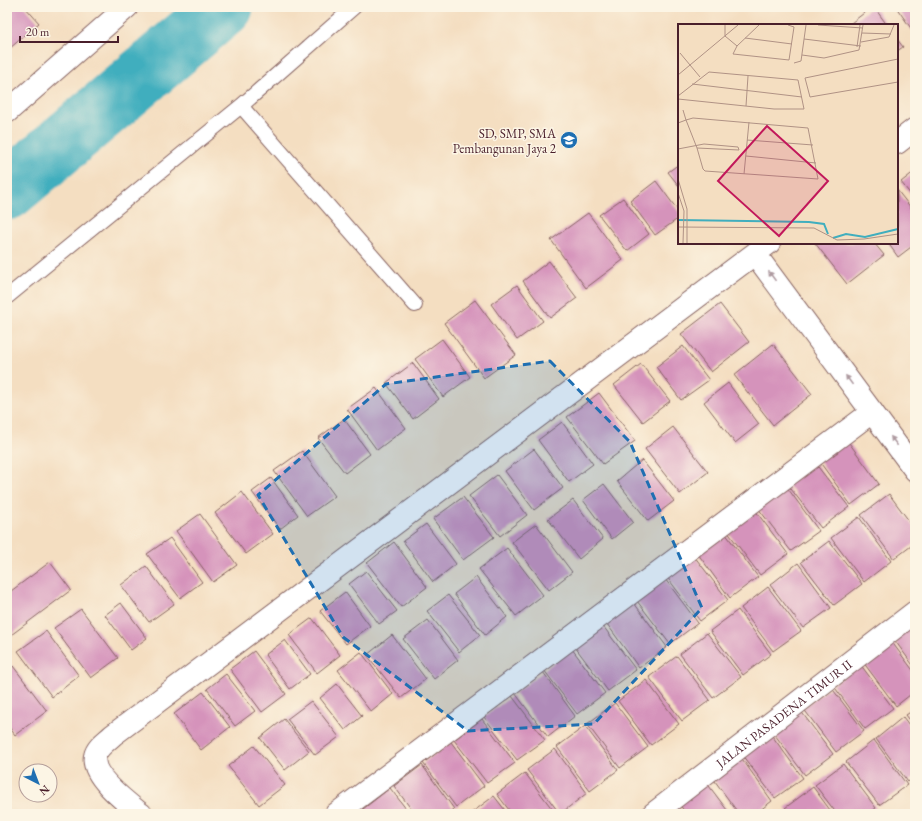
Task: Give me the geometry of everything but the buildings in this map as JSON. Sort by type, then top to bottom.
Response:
[{"type":"street","points":[[7,112],[127,7]]},
{"type":"street","points":[[898,142],[915,129]]},
{"type":"street","points":[[141,814],[117,794],[104,780],[94,762],[98,749],[113,735],[762,248],[872,412],[915,470]]},
{"type":"street","points":[[336,814],[872,412]]},
{"type":"street","name":"JALAN PASADENA TIMUR II","points":[[653,814],[915,612]]},
{"type":"lane","points":[[7,297],[240,106],[354,7]]},
{"type":"lane","points":[[240,106],[415,305]]},
{"type":"highlighted area","points":[[550,361],[630,442],[702,608],[594,724],[468,731],[343,637],[258,495],[386,384]]},
{"type":"waterway","points":[[7,191],[224,7]]},
{"type":"place","name":"SD, SMP, SMA Pembangunan Jaya 2","points":[[569,140]]}]
